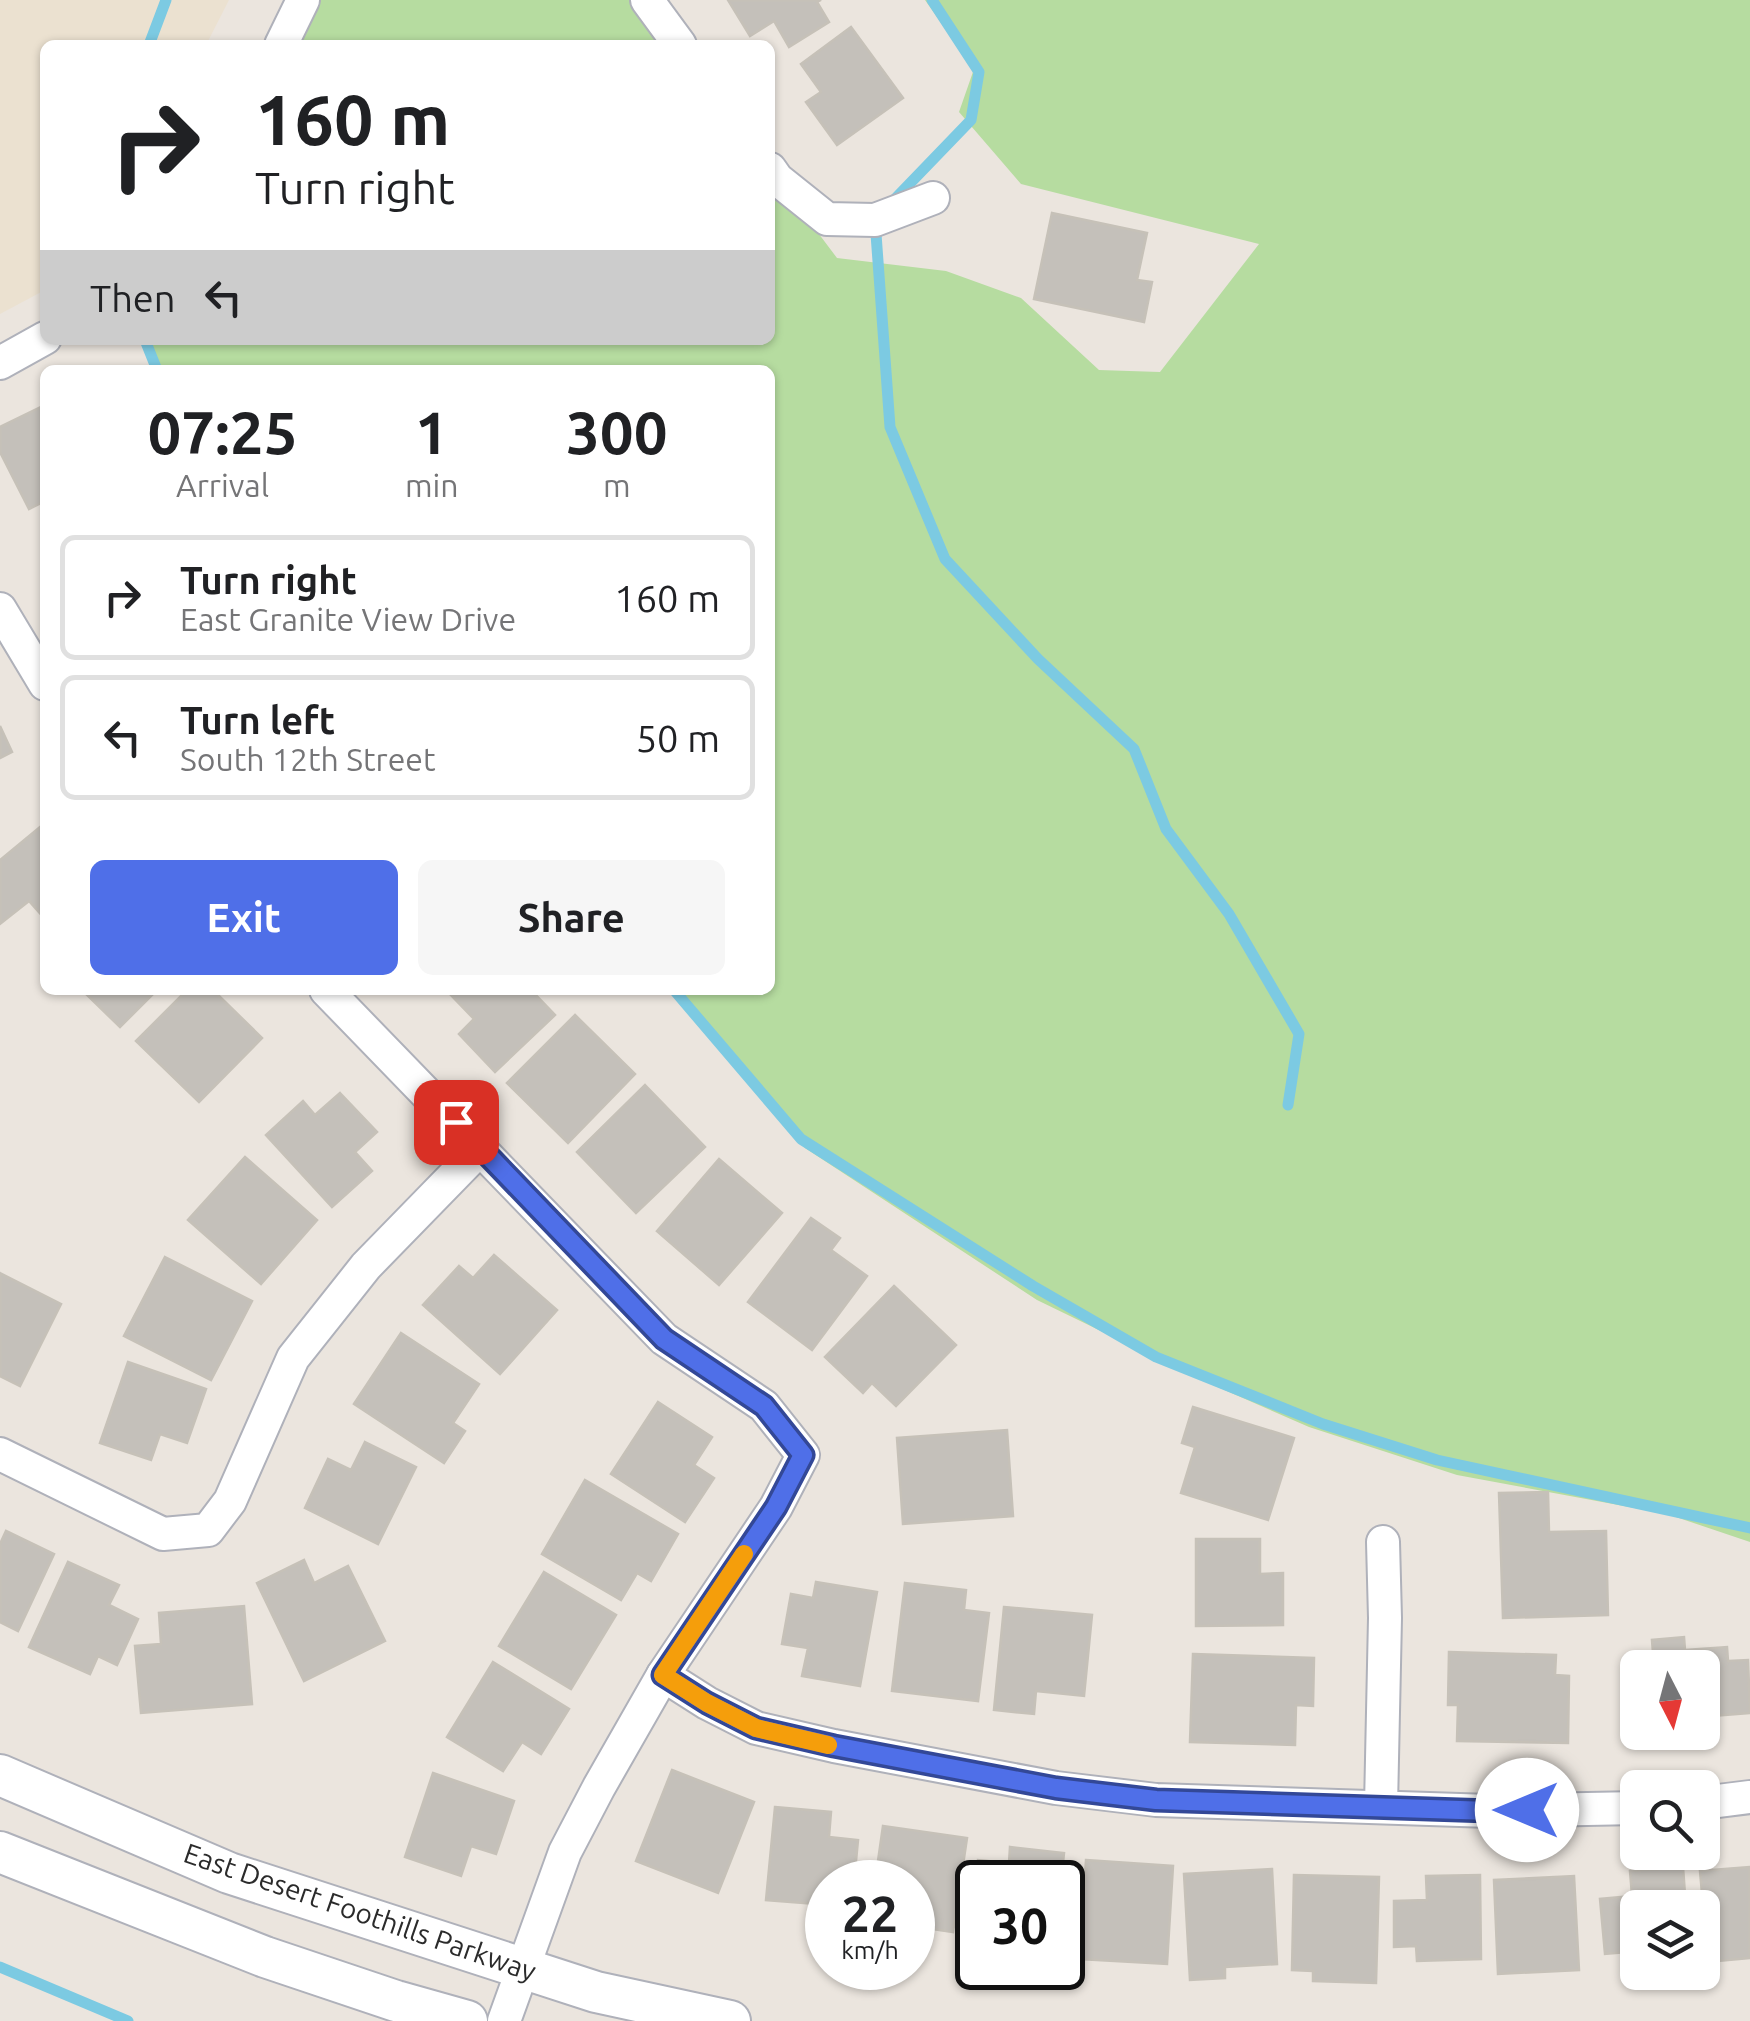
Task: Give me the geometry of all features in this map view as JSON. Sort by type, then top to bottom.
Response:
[{"type":"street","points":[[284,40],[304,0]]},
{"type":"street","points":[[647,0],[676,40]]},
{"type":"street","points":[[775,176],[827,219],[875,220],[933,198]]},
{"type":"street","points":[[0,363],[40,341]]},
{"type":"street","points":[[0,609],[40,676]]},
{"type":"street","points":[[331,995],[664,1339],[764,1406],[803,1455],[776,1507],[663,1675],[599,1787],[565,1852],[504,2021]]},
{"type":"street","points":[[0,1454],[163,1534],[208,1530],[230,1501],[293,1358],[366,1266],[481,1148]]},
{"type":"street","points":[[1381,1806],[1384,1542]]},
{"type":"street","points":[[663,1675],[756,1728],[1056,1788],[1156,1800],[1490,1811],[1620,1808]]},
{"type":"street","name":"East Desert Foothills Parkway","points":[[0,1775],[229,1872],[596,1992],[730,2021]]},
{"type":"street","points":[[1720,1801],[1750,1798]]},
{"type":"street","points":[[0,1852],[265,1957],[467,2021]]},
{"type":"shaded area","points":[[0,0],[229,0],[209,40],[40,40],[40,293],[0,314]]},
{"type":"green space","points":[[303,0],[647,0],[676,40],[283,40]]},
{"type":"green space","points":[[925,0],[1750,0],[1750,1542],[1667,1514],[1457,1475],[1309,1427],[1037,1300],[805,1148],[673,995],[775,995],[775,365],[150,365],[144,345],[775,345],[775,176],[837,258],[946,271],[1021,298],[1099,370],[1160,372],[1259,244],[1021,184],[959,112],[974,69]]},
{"type":"building","points":[[728,0],[821,0],[817,2],[829,22],[789,47],[774,21],[750,36]]},
{"type":"building","points":[[851,27],[903,98],[837,145],[806,102],[821,92],[801,64]]},
{"type":"building","points":[[1052,213],[1147,233],[1137,280],[1152,282],[1144,322],[1034,299]]},
{"type":"building","points":[[40,407],[40,504],[29,509],[0,452],[0,427]]},
{"type":"building","points":[[0,726],[12,752],[0,758]]},
{"type":"building","points":[[40,827],[40,913],[29,901],[0,924],[0,860]]},
{"type":"building","points":[[87,995],[152,995],[120,1027]]},
{"type":"building","points":[[182,995],[218,995],[262,1038],[199,1102],[136,1041]]},
{"type":"building","points":[[451,995],[536,995],[555,1015],[495,1072],[459,1034],[474,1019]]},
{"type":"building","points":[[575,1015],[635,1074],[568,1143],[507,1083]]},
{"type":"building","points":[[645,1085],[705,1147],[636,1213],[577,1152]]},
{"type":"building","points":[[340,1093],[377,1132],[355,1152],[372,1171],[332,1207],[266,1135],[303,1101],[315,1115]]},
{"type":"building","points":[[245,1157],[317,1220],[261,1284],[188,1220]]},
{"type":"building","points":[[719,1159],[782,1213],[719,1285],[657,1231]]},
{"type":"building","points":[[811,1218],[840,1238],[831,1250],[867,1276],[812,1350],[748,1302]]},
{"type":"building","points":[[494,1255],[557,1310],[500,1374],[423,1305],[459,1266],[473,1278]]},
{"type":"building","points":[[165,1257],[252,1301],[211,1380],[124,1336]]},
{"type":"building","points":[[0,1273],[61,1304],[20,1386],[0,1376]]},
{"type":"building","points":[[894,1286],[956,1345],[896,1406],[872,1383],[863,1393],[825,1357]]},
{"type":"building","points":[[401,1333],[479,1384],[453,1423],[465,1431],[444,1463],[354,1404]]},
{"type":"building","points":[[128,1362],[206,1389],[187,1443],[160,1434],[151,1460],[100,1443]]},
{"type":"building","points":[[658,1402],[712,1437],[694,1465],[714,1478],[685,1522],[611,1474]]},
{"type":"building","points":[[1193,1407],[1294,1438],[1268,1520],[1181,1493],[1195,1447],[1182,1443]]},
{"type":"building","points":[[1007,1430],[1013,1516],[903,1524],[897,1438]]},
{"type":"building","points":[[365,1442],[416,1467],[378,1544],[305,1508],[328,1459],[351,1470]]},
{"type":"building","points":[[585,1480],[678,1534],[651,1581],[637,1573],[621,1600],[542,1554]]},
{"type":"building","points":[[1548,1492],[1549,1532],[1606,1531],[1608,1615],[1503,1618],[1499,1493]]},
{"type":"building","points":[[6,1531],[54,1554],[18,1631],[0,1622],[0,1544]]},
{"type":"building","points":[[1196,1539],[1260,1539],[1260,1574],[1283,1573],[1283,1625],[1196,1626]]},
{"type":"building","points":[[304,1560],[314,1583],[348,1566],[385,1641],[304,1681],[257,1583]]},
{"type":"building","points":[[68,1562],[119,1585],[109,1605],[138,1619],[117,1665],[98,1656],[90,1674],[29,1647]]},
{"type":"building","points":[[544,1572],[616,1615],[571,1689],[499,1646]]},
{"type":"building","points":[[816,1582],[877,1592],[860,1686],[802,1676],[808,1648],[782,1644],[791,1594],[813,1598]]},
{"type":"building","points":[[905,1583],[966,1590],[964,1610],[989,1613],[978,1701],[892,1691]]},
{"type":"building","points":[[244,1606],[252,1704],[141,1713],[135,1646],[161,1644],[159,1613]]},
{"type":"building","points":[[1004,1607],[1092,1615],[1084,1696],[1036,1691],[1034,1714],[994,1710]]},
{"type":"building","points":[[1684,1637],[1685,1650],[1653,1650],[1652,1640]]},
{"type":"building","points":[[1727,1647],[1728,1661],[1748,1660],[1750,1713],[1720,1715],[1720,1650],[1685,1650]]},
{"type":"building","points":[[1449,1652],[1556,1655],[1555,1675],[1569,1676],[1568,1743],[1457,1741],[1458,1705],[1448,1705]]},
{"type":"building","points":[[1193,1654],[1314,1658],[1313,1706],[1296,1705],[1295,1745],[1190,1742]]},
{"type":"building","points":[[493,1662],[569,1709],[541,1754],[522,1742],[503,1771],[447,1737]]},
{"type":"building","points":[[672,1770],[754,1802],[718,1893],[636,1861]]},
{"type":"building","points":[[433,1773],[514,1801],[496,1854],[471,1846],[461,1876],[405,1857]]},
{"type":"building","points":[[775,1807],[831,1812],[829,1837],[858,1840],[856,1860],[805,1860],[805,1903],[766,1900]]},
{"type":"building","points":[[883,1826],[967,1838],[964,1860],[955,1860],[953,1932],[935,1929],[935,1860],[878,1860]]},
{"type":"building","points":[[1010,1847],[1064,1853],[1063,1860],[1009,1860]]},
{"type":"building","points":[[1086,1860],[1173,1866],[1167,1964],[1085,1959]]},
{"type":"building","points":[[1750,1867],[1750,1958],[1720,1961],[1720,1890],[1702,1890],[1700,1871]]},
{"type":"building","points":[[1272,1869],[1277,1964],[1225,1967],[1225,1978],[1190,1980],[1184,1874]]},
{"type":"building","points":[[1683,1870],[1685,1890],[1632,1890],[1630,1871]]},
{"type":"building","points":[[1294,1875],[1379,1877],[1376,1983],[1313,1981],[1313,1971],[1292,1970]]},
{"type":"building","points":[[1480,1875],[1481,1959],[1417,1961],[1416,1946],[1394,1947],[1394,1901],[1427,1900],[1426,1876]]},
{"type":"building","points":[[1574,1876],[1579,1970],[1498,1974],[1494,1880]]},
{"type":"building","points":[[1620,1897],[1620,1953],[1605,1954],[1600,1899]]},
{"type":"waterway","points":[[151,40],[166,0]]},
{"type":"waterway","points":[[891,203],[971,120],[979,72],[932,0]]},
{"type":"waterway","points":[[875,220],[890,427],[945,559],[1038,659],[1134,749],[1166,829],[1229,914],[1299,1034],[1288,1105]]},
{"type":"waterway","points":[[147,345],[155,365]]},
{"type":"waterway","points":[[678,995],[801,1139],[1033,1286],[1156,1357],[1323,1424],[1437,1460],[1750,1528]]},
{"type":"waterway","points":[[0,1967],[128,2021]]},
{"type":"slow traffic","points":[[744,1554],[663,1675],[756,1728],[828,1745]]},
{"type":"route","points":[[456,1122],[664,1339],[764,1406],[803,1455],[776,1507],[663,1675],[756,1728],[1056,1788],[1156,1800],[1527,1810]]}]
